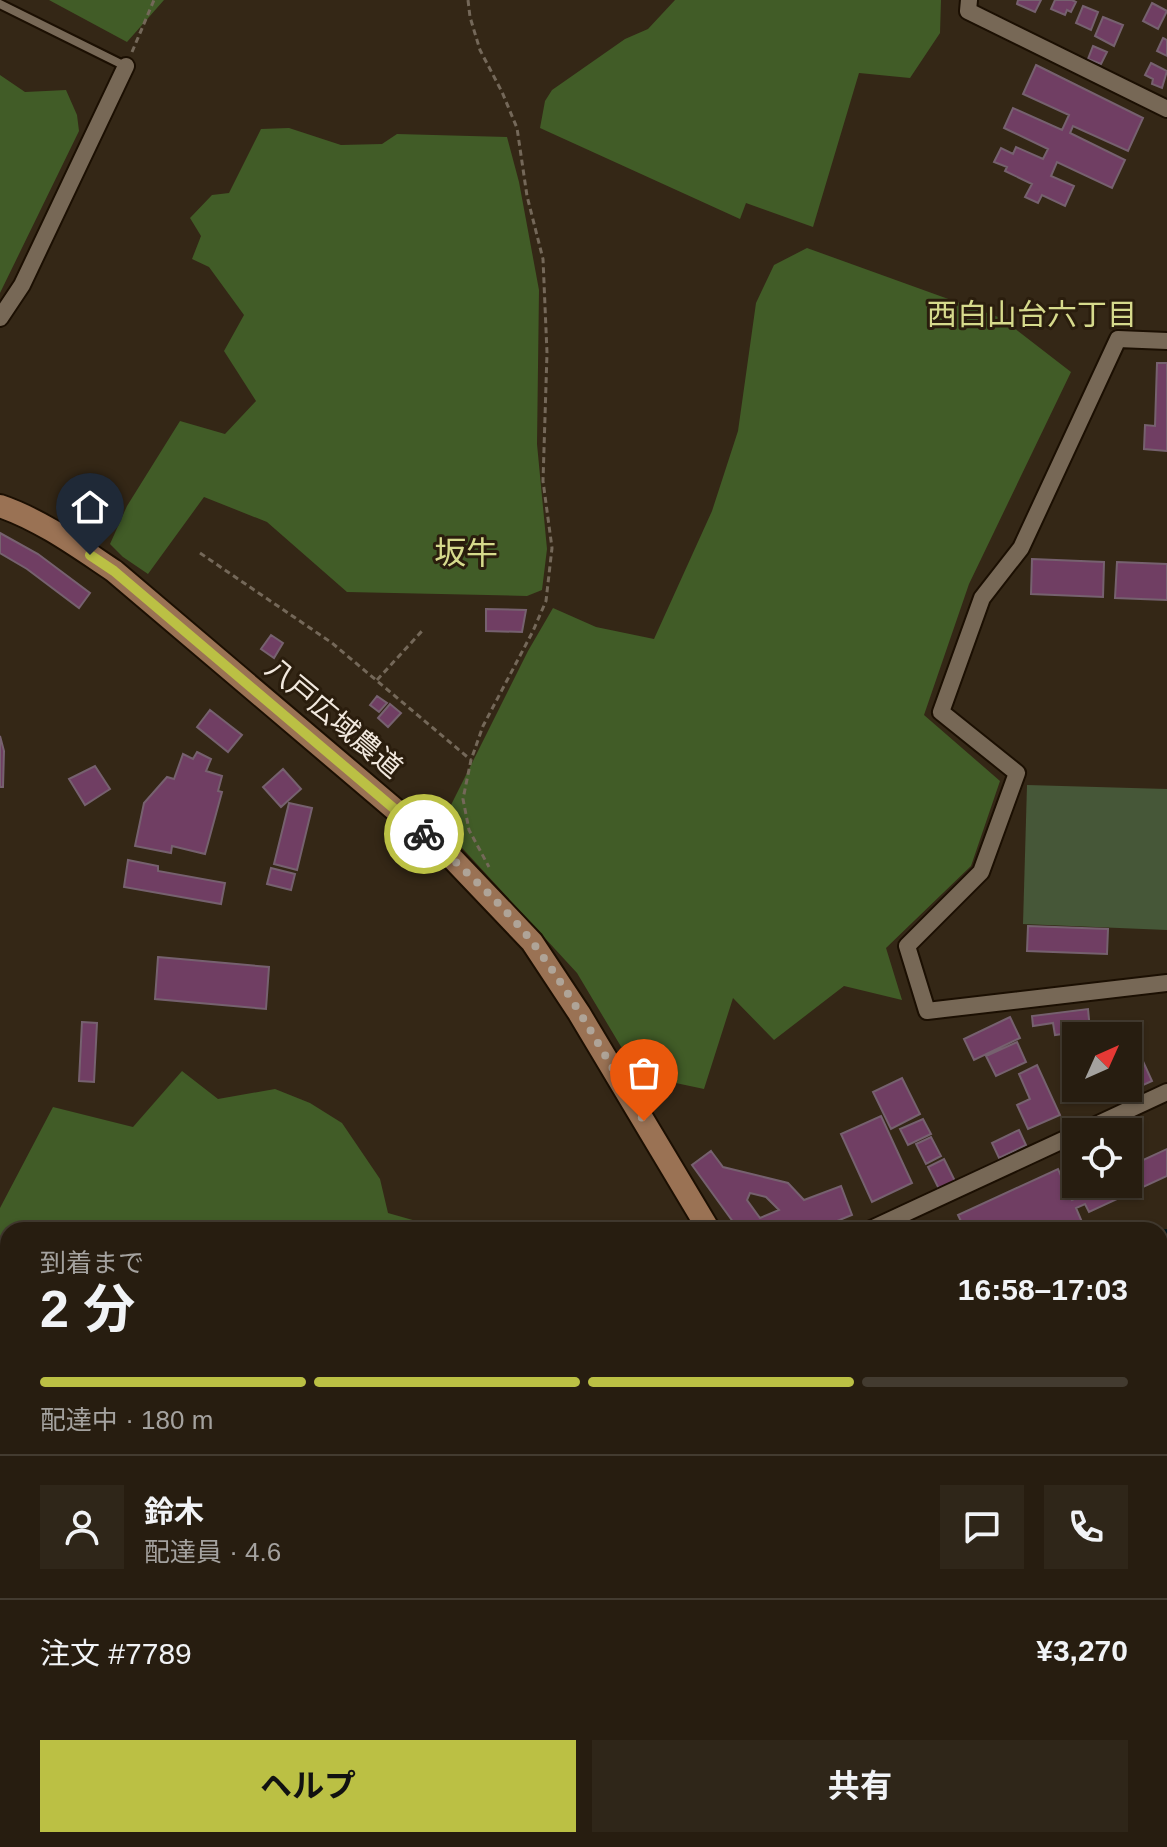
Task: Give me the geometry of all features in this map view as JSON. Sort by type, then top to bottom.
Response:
[{"type":"street","points":[[969,0],[968,11],[1167,109]]},
{"type":"street","points":[[0,318],[22,285],[126,66]]},
{"type":"street","points":[[1167,341],[1118,339],[1021,548],[982,598],[941,712],[1017,773],[981,872],[907,946],[927,1011],[1167,983]]},
{"type":"street","name":"八戸広域農道","points":[[0,506],[17,511],[114,571],[451,857],[532,942],[579,1013],[704,1222]]},
{"type":"street","points":[[1111,1118],[1167,1092]]},
{"type":"street","points":[[886,1222],[1062,1141]]},
{"type":"lane","points":[[0,4],[126,66]]},
{"type":"path","points":[[126,66],[154,0]]},
{"type":"path","points":[[468,0],[480,50],[517,128],[527,196],[543,259],[547,353],[543,481],[552,548],[546,601],[483,726],[471,760],[463,799],[469,830],[488,866],[495,903]]},
{"type":"path","points":[[200,553],[332,643],[471,760]]},
{"type":"path","points":[[377,680],[422,631]]},
{"type":"green space","points":[[49,0],[164,0],[127,42]]},
{"type":"green space","points":[[675,0],[941,0],[940,33],[910,78],[859,73],[813,227],[746,203],[740,219],[540,128],[545,101],[552,90],[625,39],[648,29]]},
{"type":"green space","points":[[0,75],[25,92],[66,90],[77,115],[79,131],[0,293]]},
{"type":"green space","points":[[289,128],[341,145],[382,144],[397,134],[507,137],[519,182],[539,290],[537,444],[547,549],[542,590],[527,596],[347,592],[267,522],[204,497],[148,574],[110,544],[127,506],[180,421],[225,434],[256,401],[224,351],[244,315],[209,267],[192,259],[201,236],[190,218],[212,195],[229,193],[261,129]]},
{"type":"green space","points":[[807,248],[1001,318],[1071,372],[969,584],[924,715],[1000,781],[971,866],[886,948],[902,1000],[844,986],[774,1040],[733,998],[704,1089],[638,1075],[577,973],[441,825],[528,651],[553,608],[596,627],[654,639],[712,511],[738,431],[756,303],[774,265]]},
{"type":"green space","points":[[1027,785],[1167,789],[1167,930],[1023,924]]},
{"type":"green space","points":[[182,1071],[218,1099],[275,1089],[310,1103],[342,1123],[380,1179],[388,1213],[420,1222],[0,1222],[0,1208],[53,1107],[133,1127]]},
{"type":"building","points":[[1018,0],[1041,0],[1035,12],[1017,4]]},
{"type":"building","points":[[1055,0],[1076,2],[1071,12],[1067,10],[1065,15],[1051,9]]},
{"type":"building","points":[[1152,3],[1167,11],[1158,29],[1143,21]]},
{"type":"building","points":[[1083,6],[1098,12],[1091,30],[1076,23]]},
{"type":"building","points":[[1103,17],[1123,25],[1114,46],[1095,36]]},
{"type":"building","points":[[1163,38],[1167,40],[1167,56],[1157,51]]},
{"type":"building","points":[[1093,46],[1107,52],[1101,64],[1088,59]]},
{"type":"building","points":[[1151,63],[1167,71],[1162,88],[1152,84],[1153,79],[1145,75]]},
{"type":"building","points":[[1036,65],[1143,118],[1128,151],[1073,126],[1070,133],[1125,160],[1112,188],[1057,162],[1051,176],[1074,186],[1065,206],[1042,195],[1038,203],[1025,197],[1032,184],[994,162],[1001,148],[1013,154],[1016,147],[1043,159],[1048,149],[1004,128],[1013,108],[1062,130],[1069,115],[1023,94]]},
{"type":"building","points":[[1157,363],[1167,363],[1167,451],[1144,449],[1145,425],[1155,426]]},
{"type":"building","points":[[0,533],[38,554],[90,593],[79,608],[0,553]]},
{"type":"building","points":[[1032,559],[1104,562],[1103,597],[1031,594]]},
{"type":"building","points":[[1117,562],[1167,564],[1167,600],[1115,598]]},
{"type":"building","points":[[486,609],[526,610],[522,632],[486,631]]},
{"type":"building","points":[[271,635],[283,643],[274,658],[261,649]]},
{"type":"building","points":[[377,696],[387,703],[379,712],[370,705]]},
{"type":"building","points":[[390,704],[401,713],[388,727],[378,718]]},
{"type":"building","points":[[210,710],[242,735],[228,752],[197,727]]},
{"type":"building","points":[[0,736],[4,751],[3,787],[0,787]]},
{"type":"building","points":[[197,752],[211,759],[206,771],[222,776],[218,791],[222,792],[205,854],[172,846],[171,853],[135,846],[144,803],[167,777],[174,779],[183,754],[193,759]]},
{"type":"building","points":[[95,766],[110,789],[85,805],[69,779]]},
{"type":"building","points":[[283,769],[301,789],[281,807],[263,787]]},
{"type":"building","points":[[289,803],[312,808],[297,870],[274,864]]},
{"type":"building","points":[[128,860],[158,866],[158,871],[225,883],[221,904],[124,887]]},
{"type":"building","points":[[271,868],[295,874],[291,890],[267,884]]},
{"type":"building","points":[[1028,926],[1108,929],[1107,954],[1027,951]]},
{"type":"building","points":[[158,957],[269,967],[266,1009],[155,999]]},
{"type":"building","points":[[1088,1009],[1089,1022],[1062,1022],[1062,1034],[1055,1035],[1053,1023],[1033,1026],[1032,1016]]},
{"type":"building","points":[[1010,1017],[1020,1038],[974,1060],[964,1039]]},
{"type":"building","points":[[82,1022],[97,1023],[94,1082],[79,1081]]},
{"type":"building","points":[[1017,1042],[1026,1062],[996,1076],[986,1056]]},
{"type":"building","points":[[1142,1059],[1152,1081],[1142,1086]]},
{"type":"building","points":[[1037,1065],[1060,1115],[1028,1129],[1017,1105],[1030,1099],[1019,1074]]},
{"type":"building","points":[[902,1078],[920,1114],[891,1129],[873,1092]]},
{"type":"building","points":[[881,1116],[912,1183],[872,1202],[841,1134]]},
{"type":"building","points":[[923,1119],[931,1134],[908,1145],[900,1129]]},
{"type":"building","points":[[1019,1130],[1026,1145],[999,1158],[992,1143]]},
{"type":"building","points":[[931,1137],[941,1156],[926,1164],[916,1144]]},
{"type":"building","points":[[1167,1149],[1167,1176],[1142,1188],[1142,1161]]},
{"type":"building","points":[[711,1151],[723,1167],[788,1183],[804,1200],[841,1186],[852,1215],[835,1222],[733,1222],[692,1165]],"holes":[[[750,1193],[766,1197],[779,1210],[760,1218],[747,1200]]]},
{"type":"building","points":[[944,1159],[955,1181],[939,1189],[928,1167]]},
{"type":"building","points":[[1058,1169],[1062,1178],[1062,1198],[1119,1198],[1089,1212],[1085,1204],[1076,1208],[1082,1222],[961,1222],[958,1215]]},
{"type":"way so far","points":[[424,834],[451,857],[532,942],[644,1121]]},
{"type":"district","name":"西白山台六丁目","points":[[1032,314]]},
{"type":"district","name":"坂牛","points":[[466,553]]},
{"type":"route","points":[[90,555],[114,571],[424,834]]}]
